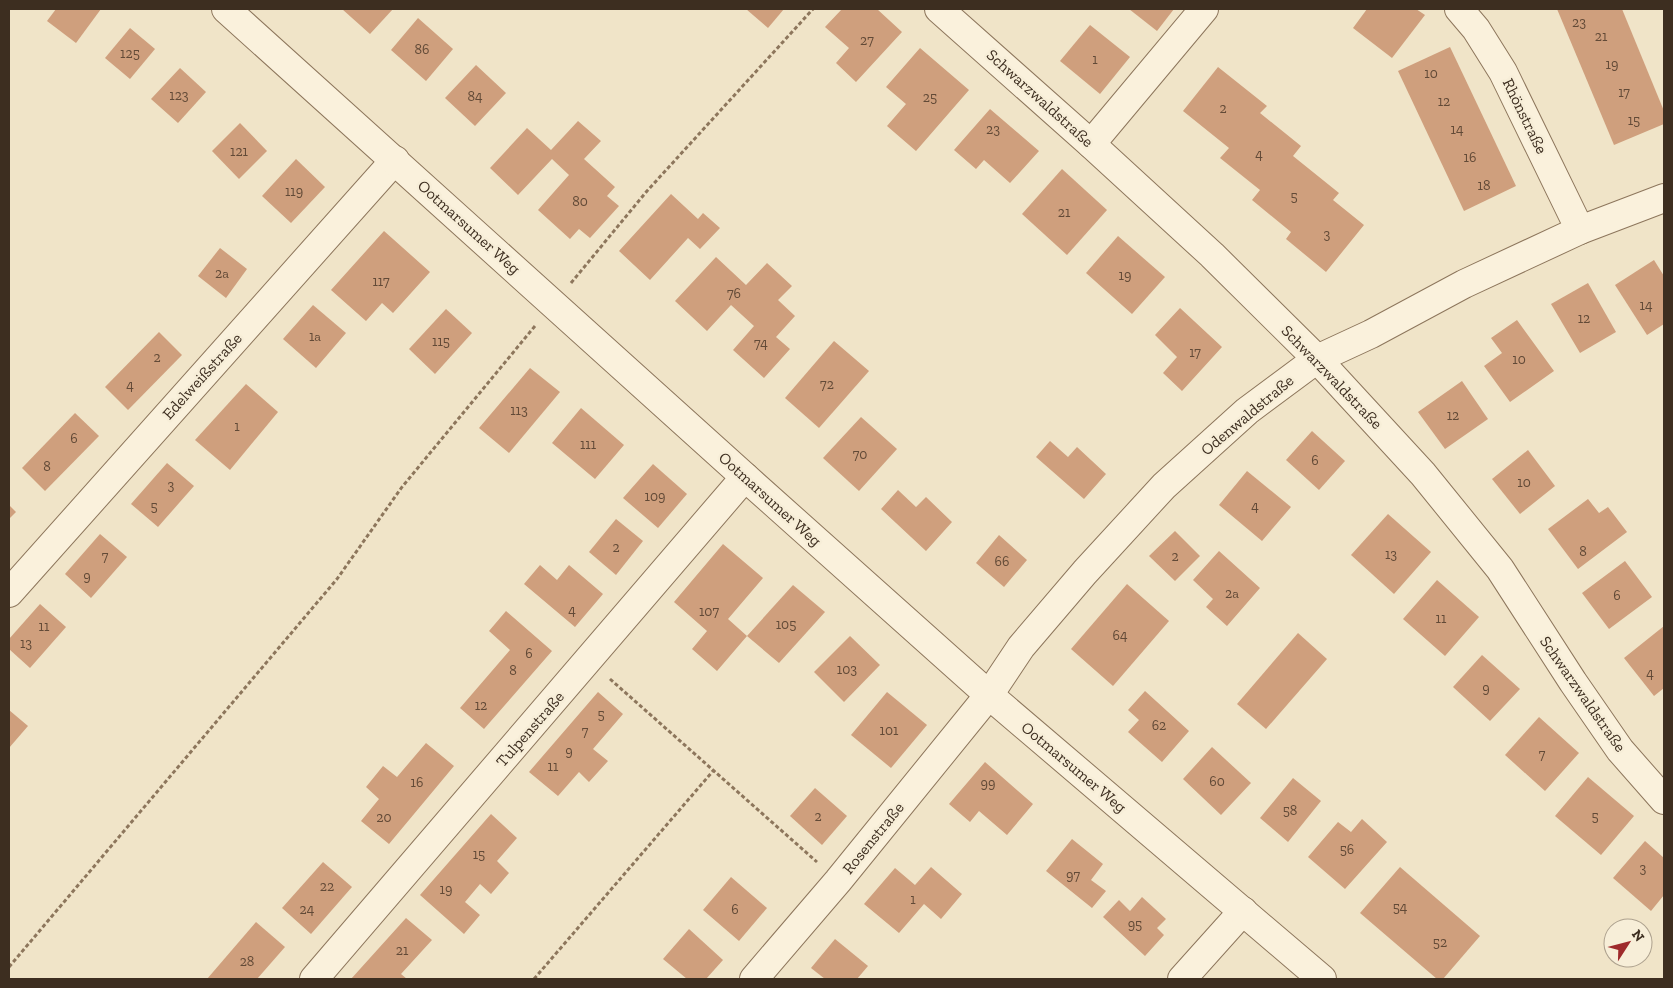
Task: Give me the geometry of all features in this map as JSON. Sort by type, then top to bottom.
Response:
[{"type":"street","name":"Ootmarsumer Weg","points":[[226,9],[745,477],[989,694],[1322,979]]},
{"type":"street","name":"Schwarzwaldstraße","points":[[940,9],[1092,144],[1212,255],[1317,358],[1423,474],[1500,569],[1573,682],[1620,750],[1664,800]]},
{"type":"street","points":[[1092,144],[1204,9]]},
{"type":"street","name":"Rhönstraße","points":[[1459,9],[1476,29],[1503,72],[1580,230]]},
{"type":"street","name":"Edelweißstraße","points":[[9,592],[395,160]]},
{"type":"street","name":"Odenwaldstraße","points":[[989,694],[1027,640],[1085,572],[1164,486],[1247,411],[1317,358],[1371,334],[1464,284],[1580,230],[1664,198]]},
{"type":"street","name":"Tulpenstraße","points":[[314,979],[745,477]]},
{"type":"street","name":"Rosenstraße","points":[[754,979],[838,881],[989,694]]},
{"type":"street","points":[[1182,979],[1243,911]]},
{"type":"path","points":[[9,966],[338,579],[402,487],[647,191],[812,9]]},
{"type":"path","points":[[589,661],[838,881]]},
{"type":"path","points":[[534,979],[713,771]]},
{"type":"building","points":[[56,9],[101,9],[76,43],[47,21]]},
{"type":"building","points":[[342,9],[393,9],[370,34]]},
{"type":"building","points":[[746,9],[784,9],[768,28]]},
{"type":"building","points":[[842,9],[877,9],[902,32],[856,82],[836,63],[849,48],[825,27]]},
{"type":"building","points":[[1129,9],[1174,9],[1157,31]]},
{"type":"building","points":[[1367,9],[1416,9],[1425,15],[1392,58],[1353,28]]},
{"type":"building","points":[[1557,9],[1622,9],[1664,111],[1664,124],[1614,145]]},
{"type":"building","points":[[418,18],[453,49],[426,81],[391,50]]},
{"type":"building","points":[[1090,25],[1130,57],[1100,94],[1060,61]]},
{"type":"building","points":[[130,28],[155,49],[130,79],[105,58]]},
{"type":"building","points":[[1450,47],[1516,186],[1464,211],[1398,71]]},
{"type":"building","points":[[920,48],[969,90],[916,151],[887,126],[906,104],[886,87]]},
{"type":"building","points":[[476,65],[506,93],[475,126],[445,98]]},
{"type":"building","points":[[1218,67],[1267,106],[1260,113],[1301,146],[1293,156],[1339,193],[1333,200],[1364,225],[1326,272],[1286,239],[1291,232],[1252,200],[1260,190],[1220,158],[1229,148],[1183,111]]},
{"type":"building","points":[[180,68],[206,92],[178,123],[151,99]]},
{"type":"building","points":[[990,109],[1039,151],[1010,183],[984,160],[976,169],[954,150]]},
{"type":"building","points":[[578,121],[601,141],[584,159],[615,187],[607,196],[619,206],[590,238],[579,229],[570,239],[538,210],[569,175],[552,159],[518,195],[490,168],[527,128],[551,150]]},
{"type":"building","points":[[240,123],[267,151],[239,179],[212,151]]},
{"type":"building","points":[[296,159],[325,187],[291,223],[262,196]]},
{"type":"building","points":[[1062,169],[1107,210],[1067,255],[1022,214]]},
{"type":"building","points":[[671,194],[698,219],[703,213],[720,228],[700,249],[688,238],[650,280],[619,251]]},
{"type":"building","points":[[384,231],[430,272],[393,313],[382,303],[366,321],[331,290]]},
{"type":"building","points":[[1118,236],[1165,277],[1132,314],[1086,273]]},
{"type":"building","points":[[220,248],[247,269],[226,298],[198,276]]},
{"type":"building","points":[[716,257],[746,285],[767,263],[792,286],[778,300],[795,316],[776,337],[790,349],[764,378],[733,350],[754,326],[731,305],[707,331],[675,301]]},
{"type":"building","points":[[1654,260],[1664,276],[1664,324],[1647,335],[1615,285]]},
{"type":"building","points":[[1588,283],[1616,332],[1580,353],[1551,304]]},
{"type":"building","points":[[313,305],[346,333],[316,368],[283,339]]},
{"type":"building","points":[[1180,308],[1222,347],[1182,391],[1163,373],[1177,357],[1155,335]]},
{"type":"building","points":[[446,309],[472,333],[435,374],[409,349]]},
{"type":"building","points":[[1517,320],[1554,371],[1510,402],[1484,366],[1502,353],[1491,338]]},
{"type":"building","points":[[159,332],[182,355],[128,410],[105,387]]},
{"type":"building","points":[[834,341],[869,371],[819,428],[785,398]]},
{"type":"building","points":[[530,368],[560,392],[509,453],[479,428]]},
{"type":"building","points":[[1462,381],[1488,419],[1445,449],[1418,412]]},
{"type":"building","points":[[246,384],[278,412],[230,470],[195,440]]},
{"type":"building","points":[[581,408],[624,445],[595,479],[552,443]]},
{"type":"building","points":[[75,413],[99,436],[45,491],[22,468]]},
{"type":"building","points":[[861,417],[897,449],[859,491],[823,458]]},
{"type":"building","points":[[1312,431],[1345,461],[1319,490],[1286,460]]},
{"type":"building","points":[[1050,441],[1068,457],[1077,447],[1106,474],[1084,499],[1036,457]]},
{"type":"building","points":[[1528,450],[1555,486],[1520,514],[1492,479]]},
{"type":"building","points":[[167,463],[194,486],[158,527],[131,504]]},
{"type":"building","points":[[653,464],[687,494],[658,528],[623,498]]},
{"type":"building","points":[[1247,471],[1291,507],[1262,541],[1219,505]]},
{"type":"building","points":[[898,490],[916,507],[926,497],[952,522],[926,551],[881,509]]},
{"type":"building","points":[[1588,499],[1599,513],[1608,507],[1627,532],[1578,569],[1548,529]]},
{"type":"building","points":[[9,505],[16,512],[9,519]]},
{"type":"building","points":[[1388,514],[1431,552],[1394,594],[1351,555]]},
{"type":"building","points":[[616,519],[643,541],[616,575],[589,552]]},
{"type":"building","points":[[1175,531],[1200,556],[1175,581],[1149,556]]},
{"type":"building","points":[[100,534],[127,557],[91,598],[65,574]]},
{"type":"building","points":[[999,535],[1027,560],[1004,587],[976,563]]},
{"type":"building","points":[[723,544],[763,578],[728,619],[747,636],[717,671],[692,649],[707,631],[674,602]]},
{"type":"building","points":[[1219,551],[1260,588],[1227,626],[1206,607],[1213,599],[1193,580]]},
{"type":"building","points":[[1625,561],[1652,597],[1609,629],[1582,593]]},
{"type":"building","points":[[540,565],[557,580],[569,565],[603,594],[575,627],[524,584]]},
{"type":"building","points":[[1437,580],[1479,617],[1445,656],[1403,619]]},
{"type":"building","points":[[1127,584],[1169,621],[1113,686],[1071,649]]},
{"type":"building","points":[[793,585],[825,612],[779,663],[747,636]]},
{"type":"building","points":[[40,604],[66,627],[30,668],[9,649],[9,639]]},
{"type":"building","points":[[506,611],[552,651],[484,729],[460,708],[510,650],[489,631]]},
{"type":"building","points":[[1664,626],[1664,688],[1654,696],[1624,658]]},
{"type":"building","points":[[1298,633],[1327,659],[1266,729],[1237,704]]},
{"type":"building","points":[[850,636],[880,665],[844,702],[814,672]]},
{"type":"building","points":[[1482,655],[1520,689],[1490,721],[1453,687]]},
{"type":"building","points":[[1145,691],[1189,731],[1162,762],[1128,732],[1139,720],[1128,710]]},
{"type":"building","points":[[598,692],[623,714],[593,749],[608,761],[589,782],[579,772],[558,796],[529,772]]},
{"type":"building","points":[[887,692],[927,725],[891,768],[851,735]]},
{"type":"building","points":[[9,710],[28,726],[9,748]]},
{"type":"building","points":[[1539,717],[1579,753],[1545,791],[1505,755]]},
{"type":"building","points":[[426,743],[454,766],[389,844],[361,821],[379,799],[366,787],[383,766],[397,777]]},
{"type":"building","points":[[1212,747],[1251,783],[1221,815],[1183,779]]},
{"type":"building","points":[[985,762],[1033,804],[1007,835],[979,811],[970,822],[949,804]]},
{"type":"building","points":[[1588,777],[1634,816],[1601,855],[1555,816]]},
{"type":"building","points":[[1293,778],[1321,801],[1288,842],[1260,818]]},
{"type":"building","points":[[815,788],[847,816],[822,845],[790,816]]},
{"type":"building","points":[[491,814],[517,838],[497,861],[509,873],[491,894],[480,884],[465,902],[480,915],[464,934],[420,895]]},
{"type":"building","points":[[1362,819],[1387,842],[1345,889],[1308,857],[1338,822],[1351,832]]},
{"type":"building","points":[[1072,839],[1103,864],[1091,880],[1106,891],[1092,908],[1046,871]]},
{"type":"building","points":[[1645,841],[1664,858],[1664,895],[1651,911],[1613,878]]},
{"type":"building","points":[[323,862],[352,887],[311,934],[282,908]]},
{"type":"building","points":[[931,867],[962,894],[941,919],[924,904],[899,933],[864,904],[895,868],[915,885]]},
{"type":"building","points":[[1400,867],[1480,936],[1443,979],[1437,979],[1360,913]]},
{"type":"building","points":[[731,877],[767,908],[739,941],[703,910]]},
{"type":"building","points":[[1142,897],[1166,919],[1157,928],[1164,935],[1145,956],[1103,917],[1119,900],[1130,911]]},
{"type":"building","points":[[406,918],[432,940],[401,974],[407,979],[351,979]]},
{"type":"building","points":[[256,922],[285,947],[257,979],[207,979]]},
{"type":"building","points":[[689,929],[723,960],[706,979],[687,979],[663,959]]},
{"type":"building","points":[[835,939],[868,966],[857,979],[825,979],[811,968]]}]
